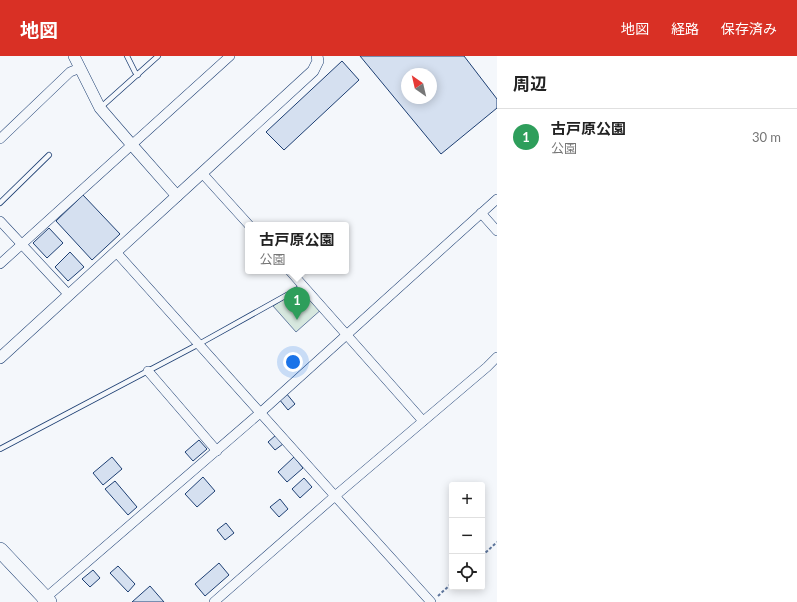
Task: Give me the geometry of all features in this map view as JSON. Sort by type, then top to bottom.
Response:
[{"type":"highway","points":[[0,551],[45,601]]},
{"type":"street","points":[[74,56],[100,108],[177,196]]},
{"type":"street","points":[[0,264],[230,56]]},
{"type":"street","points":[[0,358],[313,71],[318,61],[317,56]]},
{"type":"street","points":[[0,138],[70,72],[80,68]]},
{"type":"street","points":[[202,173],[246,222]]},
{"type":"street","points":[[45,601],[260,413],[497,199]]},
{"type":"street","points":[[481,213],[497,231]]},
{"type":"street","points":[[0,221],[69,295]]},
{"type":"street","points":[[116,252],[335,496],[434,600]]},
{"type":"street","points":[[293,274],[423,421]]},
{"type":"street","points":[[214,602],[497,357]]},
{"type":"street","points":[[148,371],[217,451]]},
{"type":"lane","points":[[127,56],[138,75]]},
{"type":"lane","points":[[100,108],[158,56]]},
{"type":"lane","points":[[0,203],[49,155]]},
{"type":"lane","points":[[0,449],[199,344],[304,286]]},
{"type":"path","points":[[484,554],[497,542]]},
{"type":"path","points":[[434,600],[449,586]]},
{"type":"shaded area","points":[[304,286],[323,308],[296,332],[273,306]]},
{"type":"building","points":[[360,56],[464,56],[497,99],[497,108],[441,154]]},
{"type":"building","points":[[342,61],[359,80],[284,150],[266,132]]},
{"type":"building","points":[[83,195],[120,234],[92,260],[56,221]]},
{"type":"building","points":[[49,228],[63,243],[47,258],[33,243]]},
{"type":"building","points":[[70,252],[84,267],[68,281],[55,267]]},
{"type":"building","points":[[286,393],[295,404],[288,410],[279,399]]},
{"type":"building","points":[[276,435],[283,444],[275,450],[268,442]]},
{"type":"building","points":[[199,440],[207,449],[193,461],[185,452]]},
{"type":"building","points":[[112,457],[122,469],[103,485],[93,473]]},
{"type":"building","points":[[294,457],[303,468],[287,482],[278,472]]},
{"type":"building","points":[[203,477],[215,491],[197,507],[185,494]]},
{"type":"building","points":[[304,478],[312,487],[300,498],[292,489]]},
{"type":"building","points":[[115,481],[137,507],[128,515],[105,489]]},
{"type":"building","points":[[280,499],[288,509],[279,517],[270,507]]},
{"type":"building","points":[[226,523],[234,533],[225,540],[217,530]]},
{"type":"building","points":[[219,563],[229,575],[205,596],[195,584]]},
{"type":"building","points":[[118,566],[135,584],[128,592],[110,573]]},
{"type":"building","points":[[93,570],[100,578],[90,587],[82,579]]},
{"type":"building","points":[[150,586],[164,602],[132,602]]},
{"type":"place","name":"古戸原公園","points":[[297,320]]}]
